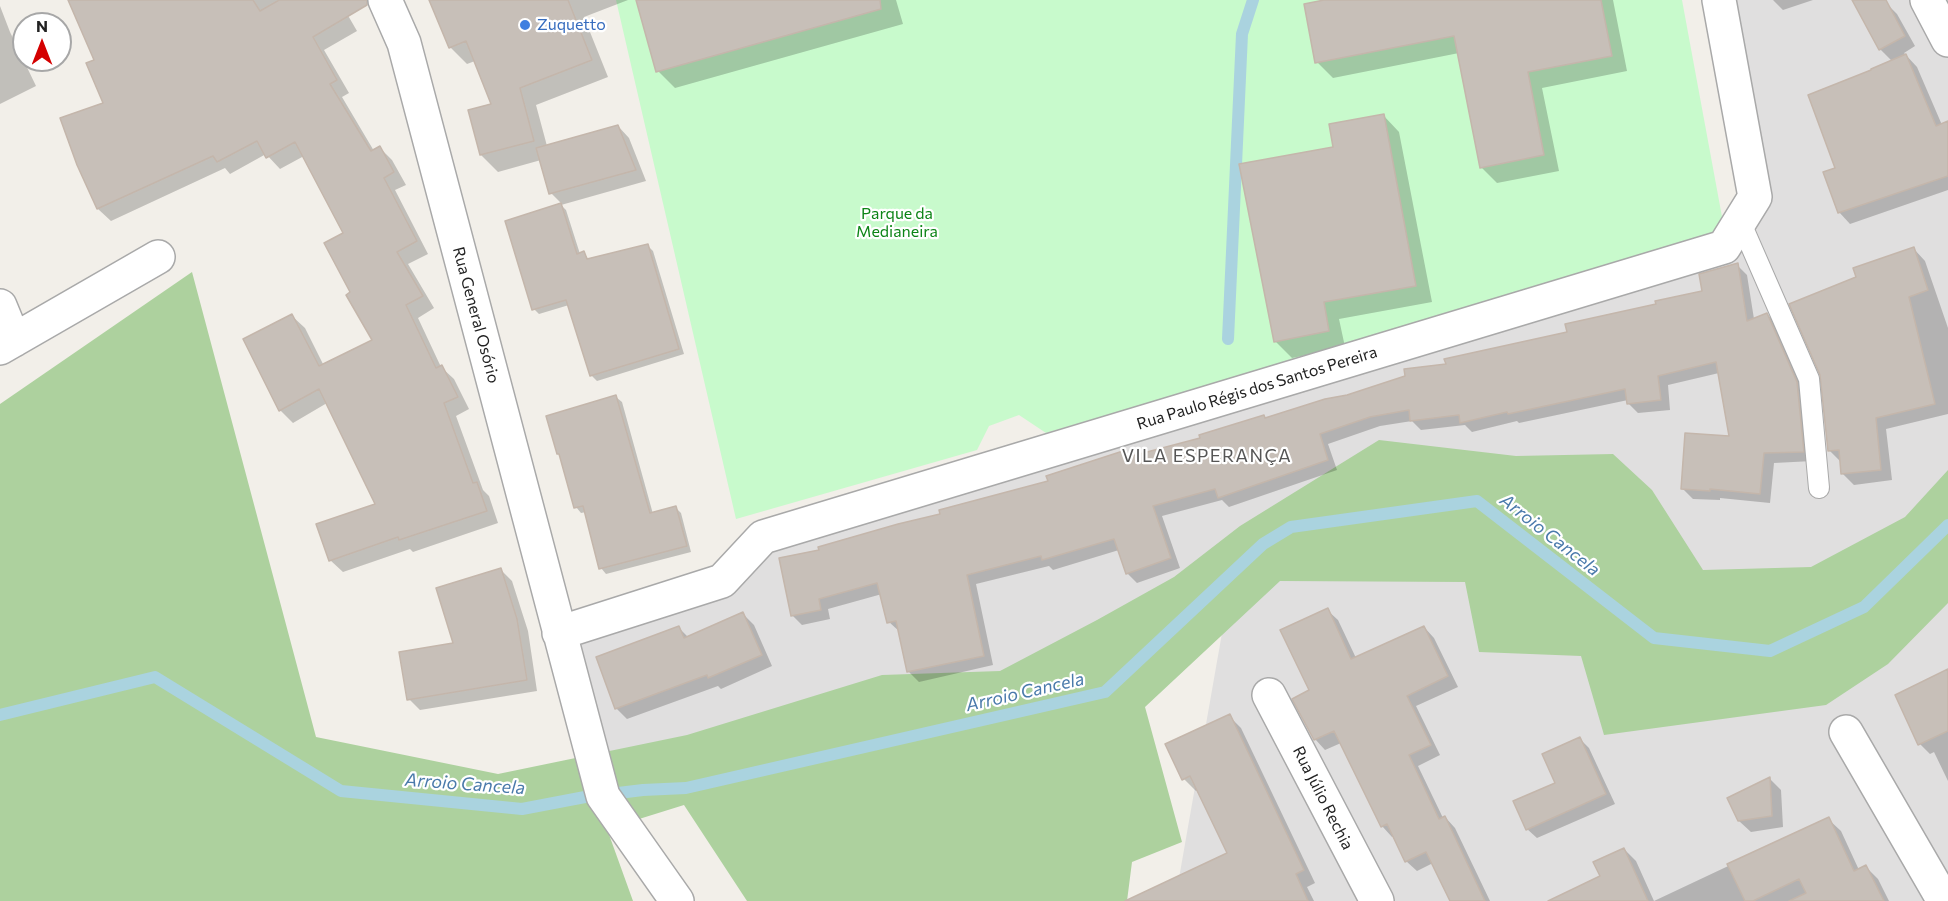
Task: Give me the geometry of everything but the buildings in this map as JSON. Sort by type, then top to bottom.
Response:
[{"type":"street","name":"Rua General Osório","points":[[385,0],[404,43],[603,796],[677,901]]},
{"type":"street","name":"Rua Paulo Régis dos Santos Pereira","points":[[560,633],[722,581],[763,537],[1724,248],[1755,197],[1719,0]]},
{"type":"street","points":[[1927,0],[1948,40]]},
{"type":"street","points":[[0,306],[7,344],[159,257]]},
{"type":"street","name":"Rua Júlio Rechia","points":[[1269,695],[1377,901]]},
{"type":"street","points":[[1846,732],[1944,901]]},
{"type":"lane","points":[[1740,221],[1809,379],[1819,488]]},
{"type":"shaded area","points":[[1719,0],[1948,0],[1948,901],[1175,901],[1232,576],[1105,692],[603,796],[559,633],[722,581],[763,537],[1723,247],[1755,197]]},
{"type":"green space","name":"Parque da Medianeira","points":[[616,0],[1682,0],[1725,233],[1046,433],[1019,415],[989,426],[977,450],[736,519]]},
{"type":"green space","points":[[192,272],[316,737],[498,774],[687,735],[882,675],[1000,671],[1174,577],[1240,526],[1379,440],[1516,456],[1613,454],[1652,490],[1703,570],[1811,567],[1905,517],[1948,470],[1948,603],[1888,664],[1826,705],[1604,735],[1581,656],[1479,652],[1465,582],[1280,581],[1145,707],[1182,842],[1132,862],[1127,901],[747,901],[684,805],[607,829],[633,901],[0,901],[0,404]]},
{"type":"waterway","points":[[1228,339],[1242,34],[1253,0]]},
{"type":"waterway","name":"Arroio Cancela","points":[[0,715],[155,677],[341,791],[522,809],[585,797],[643,790],[686,788],[1105,692],[1263,544],[1291,527],[1477,501],[1654,638],[1770,651],[1864,607],[1948,525]]},
{"type":"place","name":"Zuquetto","points":[[525,25]]},
{"type":"district","name":"VILA ESPERANÇA","points":[[1207,456]]}]
